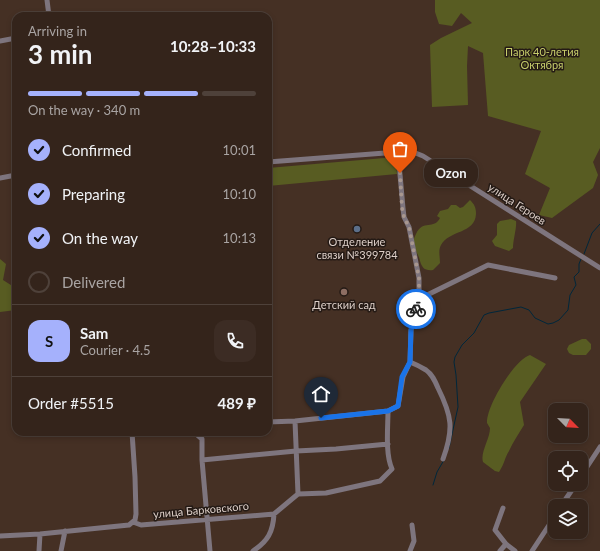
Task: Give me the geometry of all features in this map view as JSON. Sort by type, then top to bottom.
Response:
[{"type":"street","points":[[48,0],[49,12]]},
{"type":"street","points":[[0,41],[12,39]]},
{"type":"street","points":[[272,162],[398,152],[402,208],[404,217],[409,227],[419,278],[419,299],[411,330],[410,362],[402,377],[398,406],[388,411],[295,421],[272,422]]},
{"type":"street","name":"улица Героев","points":[[398,152],[413,152],[423,156],[600,268]]},
{"type":"street","points":[[0,178],[12,176]]},
{"type":"street","points":[[419,299],[488,265],[555,278]]},
{"type":"street","points":[[410,362],[427,370],[434,378],[446,404],[450,419],[451,431],[443,459]]},
{"type":"street","points":[[253,551],[268,538],[274,527],[274,514],[298,494],[326,493],[380,481],[392,469],[390,465],[388,444],[388,411]]},
{"type":"street","points":[[295,421],[298,494]]},
{"type":"street","points":[[132,436],[136,514],[133,522]]},
{"type":"street","points":[[199,436],[202,439],[202,460],[210,551]]},
{"type":"street","points":[[202,460],[388,444]]},
{"type":"street","points":[[588,465],[600,447]]},
{"type":"street","points":[[503,508],[495,530],[506,544],[515,551]]},
{"type":"street","name":"улица Барковского","points":[[0,536],[40,534],[129,525],[133,522],[141,525],[274,514]]},
{"type":"street","points":[[410,551],[414,541],[412,525]]},
{"type":"street","points":[[532,551],[548,527]]},
{"type":"street","points":[[62,551],[65,531]]},
{"type":"street","points":[[39,551],[40,534]]},
{"type":"street","points":[[500,551],[506,544]]},
{"type":"green space","name":"Парк 40-летия Октября","points":[[435,0],[600,0],[600,148],[593,162],[598,175],[593,188],[552,218],[539,215],[550,188],[525,174],[541,131],[488,116],[483,53],[468,46],[468,105],[432,107],[430,45],[472,23],[461,13],[452,26],[439,24],[435,12]]},
{"type":"green space","points":[[396,157],[397,174],[272,186],[272,168]]},
{"type":"green space","points":[[470,200],[476,209],[475,220],[467,229],[445,240],[440,249],[440,263],[433,270],[424,268],[413,243],[419,229],[438,222],[440,218],[437,216],[440,211],[448,209],[451,205],[456,205],[460,208],[463,207]]},
{"type":"green space","points":[[511,219],[516,221],[516,224],[513,248],[509,251],[495,246],[492,241],[497,235],[497,224],[500,221]]},
{"type":"green space","points":[[0,259],[6,264],[3,280],[12,286],[12,310],[0,312]]},
{"type":"green space","points":[[582,339],[586,339],[591,344],[591,349],[586,355],[573,355],[569,353],[567,349],[569,345]]},
{"type":"green space","points":[[530,355],[546,364],[520,402],[524,425],[512,444],[499,472],[495,471],[483,462],[482,458],[490,432],[490,428],[487,423],[488,415],[502,384],[517,365],[524,358]]},
{"type":"waterway","points":[[584,254],[592,233],[600,224]]},
{"type":"waterway","points":[[449,448],[458,407],[454,362],[455,357],[462,345],[474,333],[484,315],[489,313],[521,307],[529,310],[535,318],[548,324],[559,320],[568,310],[570,295],[576,285],[574,277],[579,272],[579,264],[581,259]]},
{"type":"waterway","points":[[433,485],[437,472],[444,460]]},
{"type":"way so far","points":[[400,173],[402,208],[404,217],[409,227],[419,278],[419,299],[416,309]]},
{"type":"place","name":"Ozon","points":[[400,173]]},
{"type":"place","name":"Отделение связи №399784","points":[[357,229]]},
{"type":"place","name":"Детский сад","points":[[344,292]]},
{"type":"route","points":[[321,418],[388,411],[398,406],[402,377],[410,362],[411,330],[416,309]]}]
